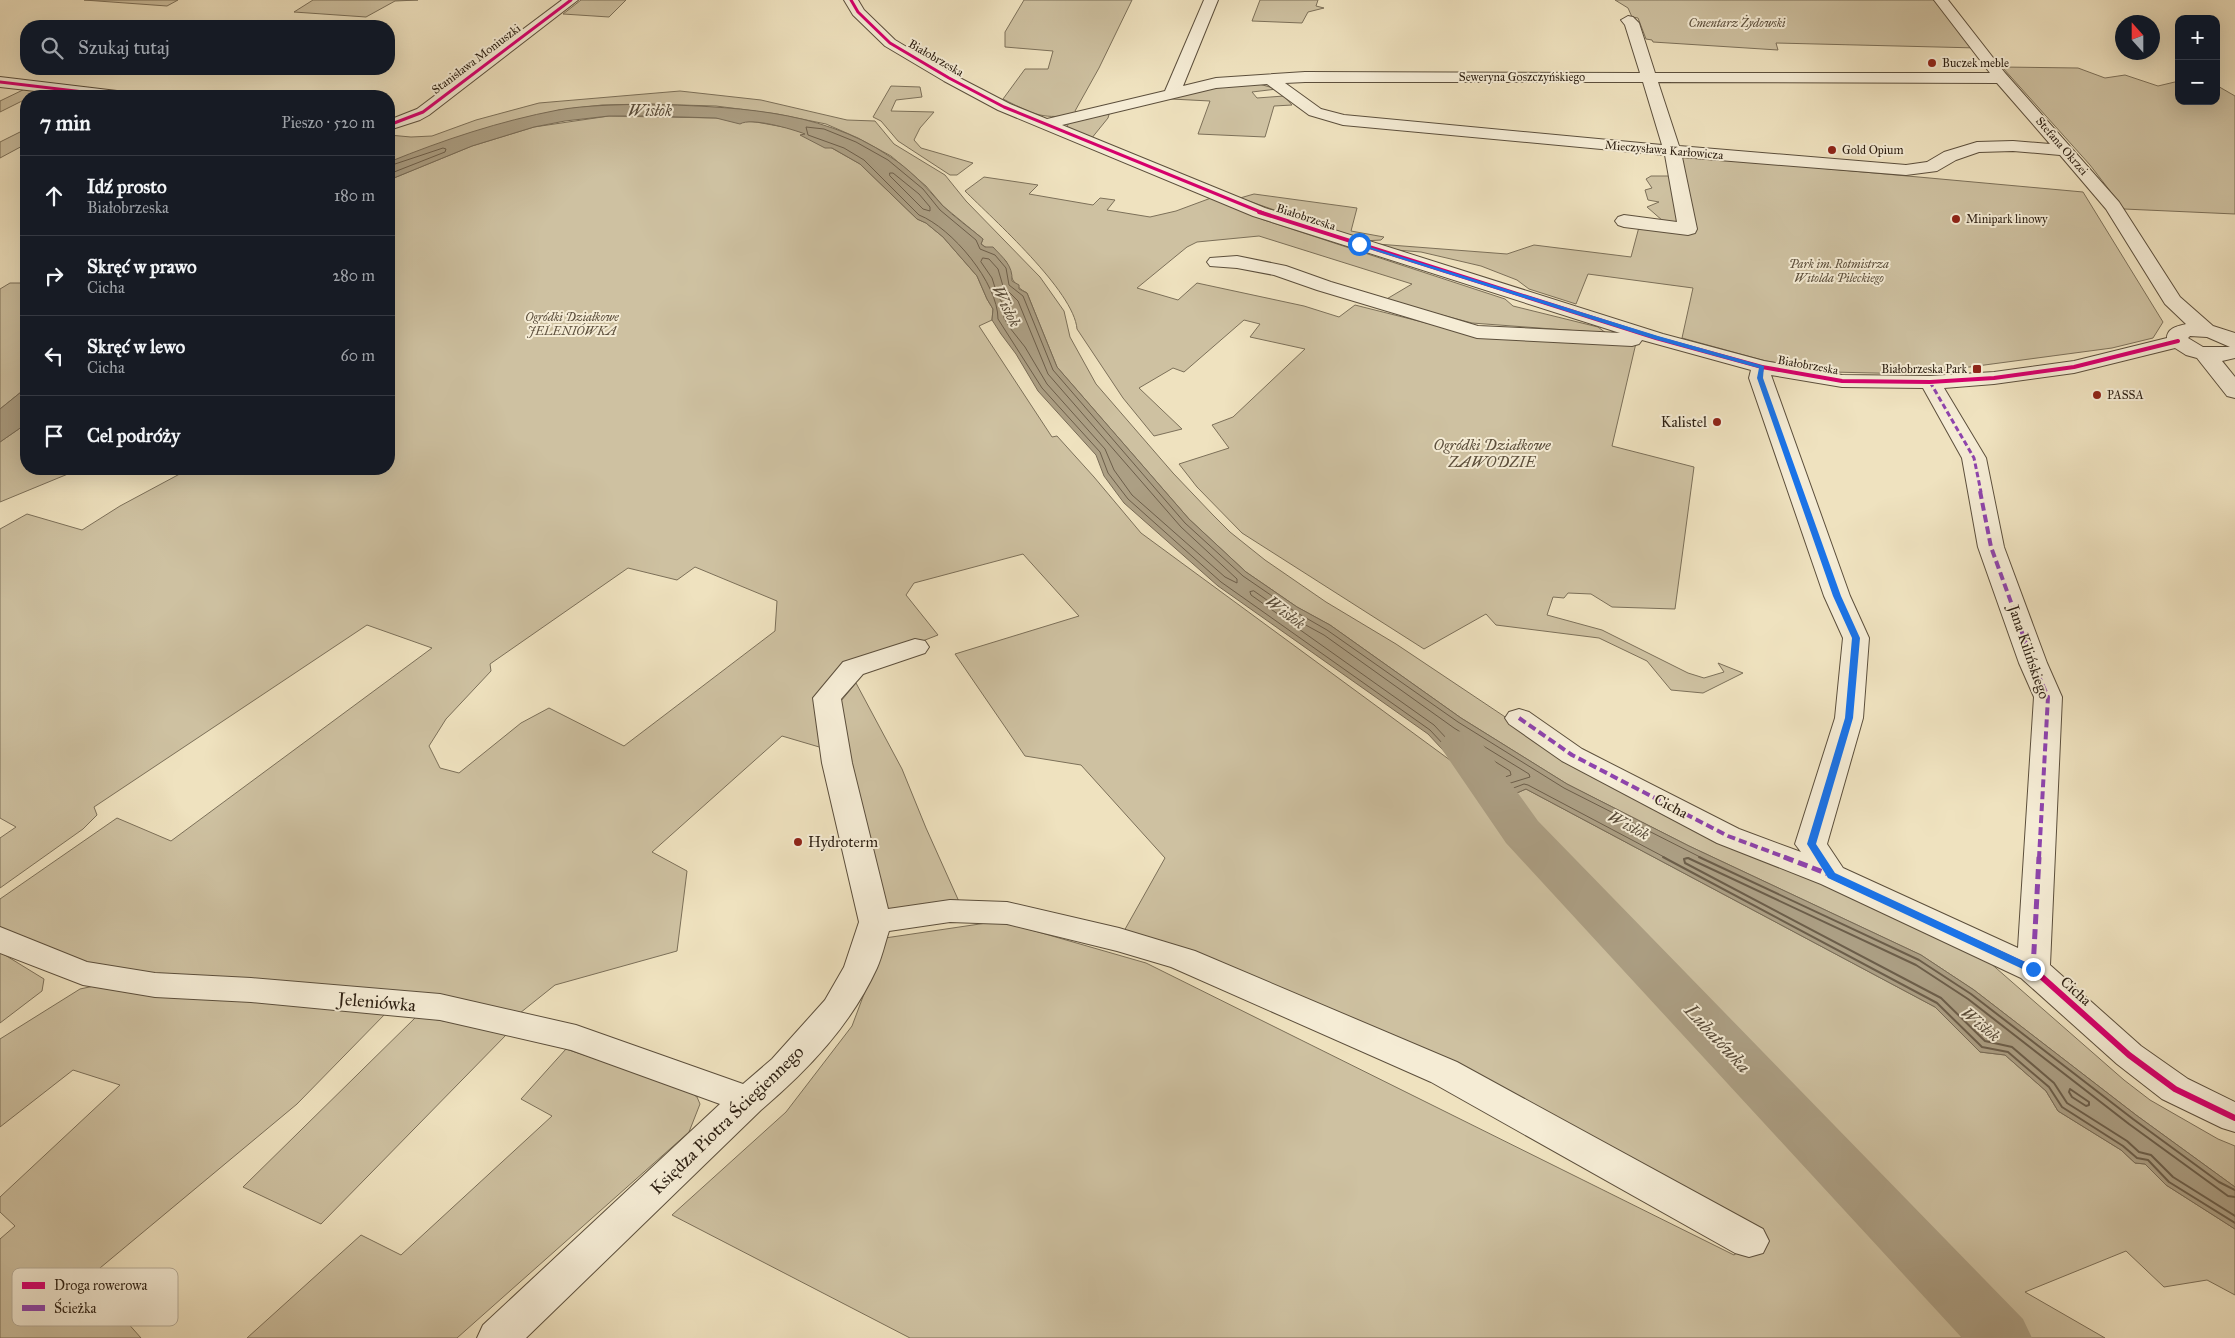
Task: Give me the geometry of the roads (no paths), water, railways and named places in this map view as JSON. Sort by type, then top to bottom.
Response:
[{"type":"street","name":"Stanisława Moniuszki","points":[[395,123],[423,112],[570,0]]},
{"type":"street","name":"Białobrzeska","points":[[850,0],[864,19],[890,43],[1004,107],[1259,212],[1656,338],[1762,367],[1842,381],[1930,382],[2036,373],[2100,361],[2211,348]]},
{"type":"street","points":[[1172,93],[1210,0]]},
{"type":"street","name":"Stefana Okrzei","points":[[1940,0],[2003,78],[2112,206],[2172,300],[2171,316],[2211,348],[2235,391]]},
{"type":"street","points":[[1624,221],[1688,229],[1672,151],[1632,23],[1628,20]]},
{"type":"street","name":"Seweryna Goszczyńskiego","points":[[1046,124],[1216,83],[1305,77],[2003,78]]},
{"type":"street","name":"Mieczysława Karłowicza","points":[[1270,79],[1303,106],[1315,112],[1343,120],[1672,151],[1906,170],[1931,167],[1950,156],[1977,147],[2013,146],[2067,151]]},
{"type":"street","points":[[0,82],[67,90]]},
{"type":"street","name":"Białobrzeska","points":[[1217,262],[1237,262],[1279,270],[1324,286],[1477,332],[1637,340],[1656,338]]},
{"type":"street","points":[[1762,367],[1760,378],[1837,596],[1856,638],[1849,718],[1811,844],[1832,876]]},
{"type":"street","name":"Jana Kilińskiego","points":[[1930,382],[1974,458],[1991,547],[2033,662],[2048,697],[2033,969]]},
{"type":"street","points":[[914,647],[853,668],[827,698],[837,762],[875,922],[950,911],[1007,913],[1120,940],[1183,959],[1444,1072],[1749,1241]]},
{"type":"street","name":"Cicha","points":[[1520,718],[1572,755],[1728,836],[1832,876],[2033,969],[2136,1061],[2175,1089],[2235,1118]]},
{"type":"street","name":"Księdza Piotra Ściegiennego","points":[[498,1338],[748,1100],[785,1069],[837,1009],[861,967],[875,922]]},
{"type":"street","name":"Jeleniówka","points":[[0,939],[21,950],[83,973],[155,985],[251,990],[440,1007],[576,1038],[748,1100]]},
{"type":"water","name":"Wisłok","points":[[646,104],[741,109],[772,113],[803,119],[833,128],[862,140],[897,161],[947,209],[983,239],[981,244],[985,247],[993,247],[1004,258],[1011,270],[1012,281],[1019,285],[1019,289],[1027,293],[1057,367],[1189,519],[1246,572],[1297,607],[1330,625],[1461,718],[1567,784],[1689,846],[1921,955],[1974,990],[2136,1115],[2235,1187],[2235,1229],[2166,1185],[2145,1164],[2135,1163],[2121,1150],[2058,1111],[2046,1091],[2005,1055],[1980,1052],[1935,1007],[1526,789],[1503,799],[1455,763],[1428,734],[1218,586],[1124,503],[1104,476],[1096,455],[1038,391],[1016,354],[1001,334],[992,320],[993,309],[977,276],[943,237],[926,223],[917,219],[860,164],[832,148],[825,148],[800,135],[805,134],[762,123],[745,122],[740,124],[716,118],[609,116],[534,127],[472,146],[395,178],[395,160],[430,146],[493,125],[536,114],[569,108]]},
{"type":"water","points":[[20,393],[20,428],[0,442],[0,409]]},
{"type":"waterway","name":"Lubatówka","points":[[1461,745],[1522,832],[2001,1338]]},
{"type":"place","name":"Buczek meble","points":[[1932,63]]},
{"type":"place","name":"Gold Opium","points":[[1832,150]]},
{"type":"place","name":"Minipark linowy","points":[[1956,219]]},
{"type":"place","name":"Białobrzeska Park","points":[[1977,369]]},
{"type":"place","name":"PASSA","points":[[2097,395]]},
{"type":"place","name":"Kalistel","points":[[1717,422]]},
{"type":"place","name":"Hydroterm","points":[[798,842]]},
{"type":"park label","name":"Cmentarz Żydowski","points":[[1737,23]]},
{"type":"park label","name":"Park im. Rotmistrza Witolda Pileckiego","points":[[1839,271]]},
{"type":"park label","name":"Ogródki Działkowe JELENIÓWKA","points":[[572,324]]},
{"type":"park label","name":"Ogródki Działkowe ZAWODZIE","points":[[1492,454]]}]
